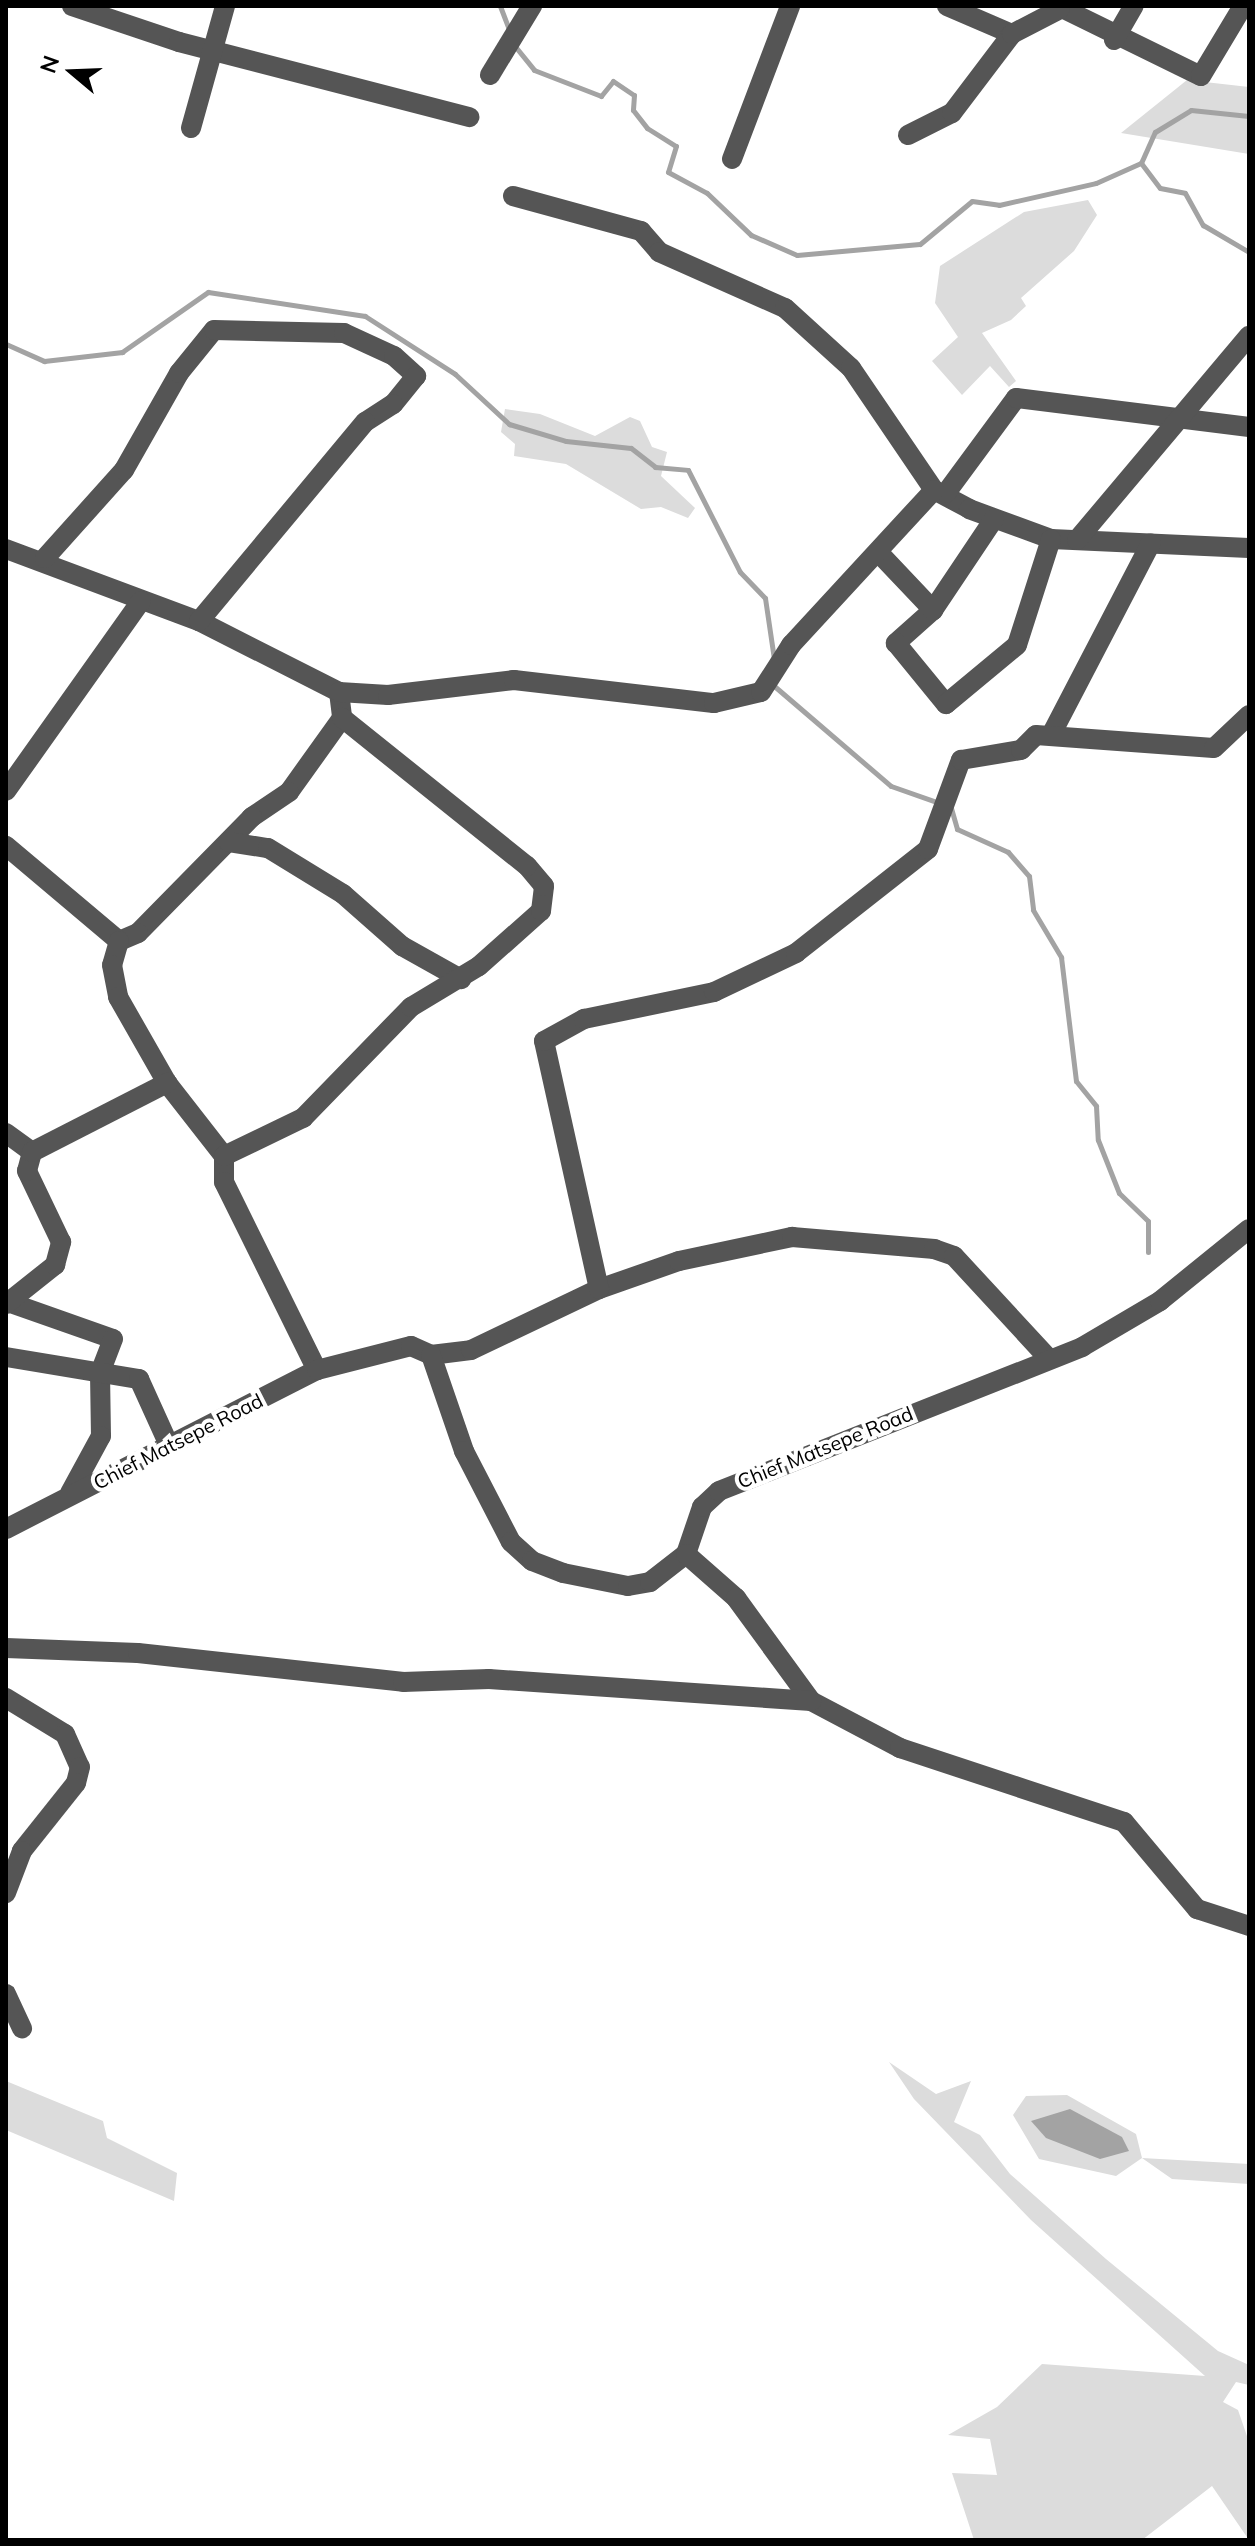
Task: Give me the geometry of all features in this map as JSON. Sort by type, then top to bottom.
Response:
[{"type":"street","points":[[72,6],[210,50],[469,117]]},
{"type":"street","points":[[191,128],[210,50],[225,6]]},
{"type":"street","points":[[490,75],[532,6]]},
{"type":"street","points":[[732,159],[790,6]]},
{"type":"street","points":[[947,6],[1012,34]]},
{"type":"street","points":[[1114,40],[1134,6]]},
{"type":"street","points":[[908,135],[952,113],[1012,34],[1033,14],[1059,8],[1114,40],[1201,76],[1243,6]]},
{"type":"street","points":[[513,196],[641,231],[659,252],[785,308],[851,368],[940,492],[994,519],[1051,539],[1249,548]]},
{"type":"street","points":[[45,558],[124,470],[179,373],[214,330],[344,333],[394,356],[416,376],[393,404],[365,422],[199,621]]},
{"type":"street","points":[[1077,540],[1249,336]]},
{"type":"street","points":[[9,555],[45,558],[141,601],[199,621],[339,692],[388,695],[514,680],[714,703],[761,692],[791,645],[940,492],[1016,398],[1249,427]]},
{"type":"street","points":[[994,519],[933,610],[896,643],[946,704],[1017,645],[1051,539]]},
{"type":"street","points":[[1051,735],[1151,543]]},
{"type":"street","points":[[879,553],[933,610]]},
{"type":"street","points":[[6,791],[141,601]]},
{"type":"street","points":[[119,941],[138,933],[229,842],[289,792],[342,718],[339,692]]},
{"type":"street","points":[[599,1289],[544,1041],[584,1019],[714,992],[796,953],[928,849],[961,760],[1021,750],[1036,735],[1214,748],[1249,715]]},
{"type":"street","points":[[224,1156],[303,1118],[411,1007],[461,979],[541,911],[544,886],[342,718]]},
{"type":"street","points":[[229,842],[268,848],[343,894],[411,953],[461,979]]},
{"type":"street","points":[[6,846],[119,941]]},
{"type":"street","points":[[119,941],[112,965],[118,997],[167,1083],[224,1156],[224,1182],[317,1370]]},
{"type":"street","points":[[7,1303],[55,1265],[61,1242],[27,1171],[32,1152],[167,1083]]},
{"type":"street","points":[[6,1133],[32,1152]]},
{"type":"street","name":"Chief Matsepe Road","points":[[686,1554],[702,1507],[719,1491],[1048,1358],[1160,1301],[1249,1229]]},
{"type":"street","name":"Chief Matsepe Road","points":[[6,1529],[317,1370],[396,1347],[431,1355],[471,1350],[599,1289],[679,1261],[792,1237],[934,1249],[970,1271],[1004,1318],[1048,1358]]},
{"type":"street","points":[[7,1303],[113,1339],[100,1373],[101,1436],[84,1478],[63,1501]]},
{"type":"street","points":[[431,1355],[464,1451],[511,1542],[532,1561],[628,1586],[671,1572],[686,1554],[736,1598],[811,1701]]},
{"type":"street","points":[[6,1357],[139,1379],[169,1445]]},
{"type":"street","points":[[6,1648],[138,1653],[403,1682],[489,1679],[811,1701],[900,1748],[1124,1822],[1197,1909],[1249,1926]]},
{"type":"street","points":[[6,1698],[65,1734],[80,1767],[76,1783],[22,1851],[6,1893]]},
{"type":"street","points":[[6,1994],[22,2028]]},
{"type":"shaded area","points":[[1187,80],[1249,87],[1249,154],[1121,133]]},
{"type":"shaded area","points":[[1088,200],[1097,215],[1074,251],[1021,298],[1026,306],[1011,320],[982,333],[1016,381],[1009,387],[990,366],[962,395],[932,361],[958,337],[935,303],[940,266],[1024,212]]},
{"type":"shaded area","points":[[505,409],[540,414],[595,436],[630,417],[640,421],[652,447],[667,452],[661,476],[695,508],[688,518],[661,507],[641,509],[566,464],[514,456],[515,444],[501,432]]},
{"type":"shaded area","points":[[889,2062],[936,2094],[971,2081],[954,2122],[980,2135],[1010,2174],[1106,2259],[1218,2351],[1249,2365],[1249,2385],[1236,2382],[1223,2402],[1238,2410],[1249,2442],[1249,2540],[1212,2486],[1142,2540],[974,2540],[952,2473],[997,2475],[990,2439],[948,2435],[997,2407],[1042,2364],[1205,2376],[1031,2220],[914,2099]]},
{"type":"shaded area","points":[[6,2081],[103,2121],[107,2138],[177,2173],[174,2201],[6,2130]]},
{"type":"shaded area","points":[[1067,2095],[1136,2134],[1142,2158],[1116,2176],[1039,2159],[1013,2115],[1026,2096]]},
{"type":"shaded area","points":[[1070,2109],[1122,2137],[1129,2151],[1100,2159],[1046,2138],[1031,2121]]},
{"type":"shaded area","points":[[1142,2158],[1249,2164],[1249,2184],[1172,2179]]},
{"type":"waterway","points":[[500,6],[510,32]]},
{"type":"waterway","points":[[514,45],[534,70],[601,96],[613,81],[634,95],[633,110],[647,128],[676,146],[668,172],[707,193],[751,235],[797,255],[920,244],[972,201],[999,205],[1096,183],[1141,163],[1160,188],[1185,193],[1203,225],[1249,252]]},
{"type":"waterway","points":[[1141,163],[1155,132],[1191,110],[1249,116]]},
{"type":"waterway","points":[[6,344],[44,361],[122,352],[208,292],[365,316],[455,374],[509,424],[566,441],[631,448],[655,467],[688,470],[740,572],[765,598],[774,659]]},
{"type":"waterway","points":[[773,685],[891,786],[942,804]]},
{"type":"waterway","points":[[951,808],[957,829],[1008,852],[1029,876],[1033,910],[1061,957],[1076,1081],[1096,1106],[1098,1140],[1119,1193],[1148,1221],[1148,1252]]}]
